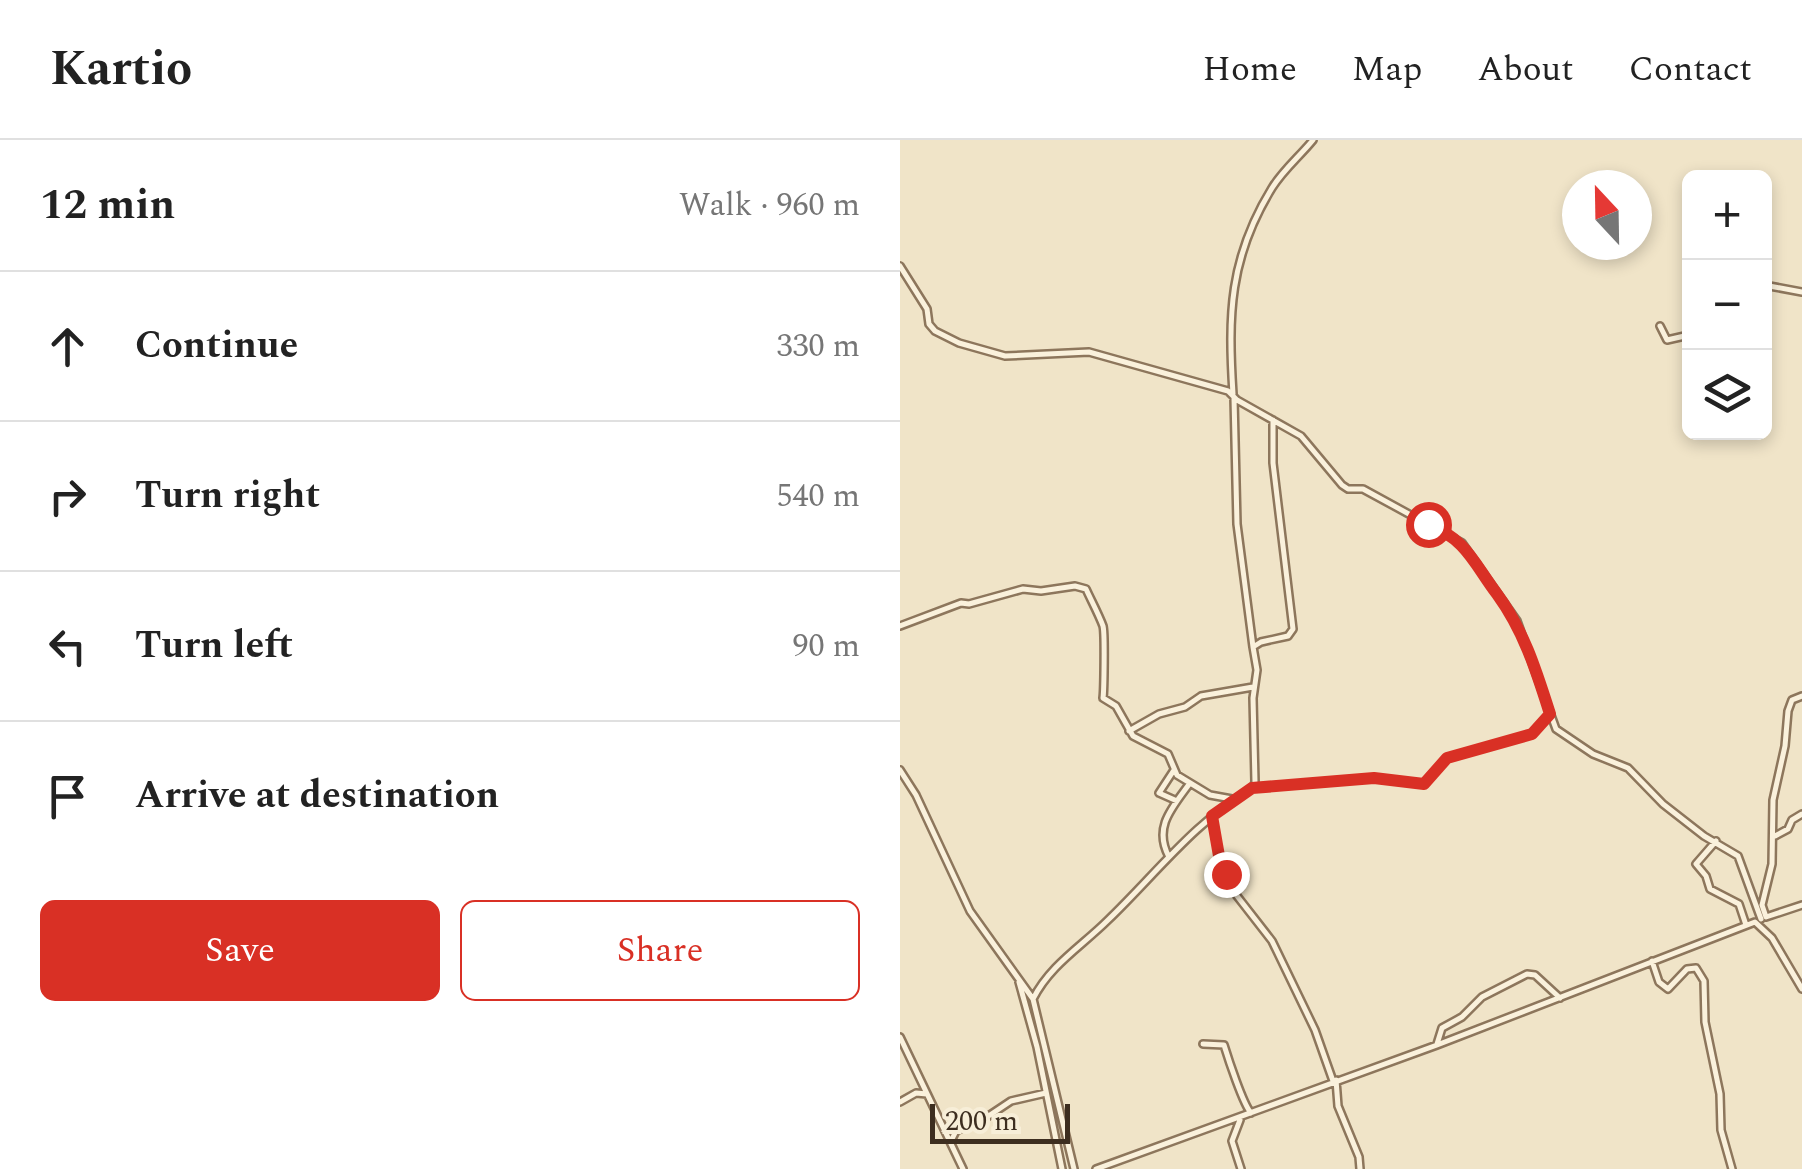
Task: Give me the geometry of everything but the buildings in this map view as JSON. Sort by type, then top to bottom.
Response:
[{"type":"street","points":[[1252,788],[1257,769],[1253,687],[1257,670],[1237,524],[1229,330],[1234,279],[1270,191],[1313,140]]},
{"type":"street","points":[[900,266],[935,331],[968,347],[1010,358],[1089,352],[1233,396],[1301,436],[1342,485],[1352,490],[1363,489],[1462,544],[1517,621],[1561,734],[1628,768],[1663,804],[1741,861],[1762,925],[1802,989]]},
{"type":"street","points":[[1772,286],[1802,292]]},
{"type":"street","points":[[1660,326],[1666,340],[1682,337]]},
{"type":"street","points":[[1253,647],[1288,636],[1293,629],[1275,480],[1273,420]]},
{"type":"street","points":[[900,626],[961,603],[1018,590],[1074,586],[1086,590],[1103,626],[1102,698],[1116,706],[1129,731],[1148,747],[1168,754],[1174,770],[1190,784],[1217,798],[1234,798]]},
{"type":"street","points":[[1129,731],[1201,696],[1253,687]]},
{"type":"street","points":[[1761,919],[1770,875],[1773,800],[1788,711],[1792,700],[1802,696]]},
{"type":"street","points":[[1033,999],[1048,974],[1110,919],[1169,857],[1212,816],[1252,788],[1374,778],[1424,784],[1447,758],[1532,734],[1550,714]]},
{"type":"street","points":[[900,770],[916,794],[970,911],[1033,999],[1074,1169]]},
{"type":"street","points":[[1174,770],[1159,793],[1177,801]]},
{"type":"street","points":[[1169,857],[1162,832],[1164,819],[1190,784]]},
{"type":"street","points":[[1773,839],[1802,814]]},
{"type":"street","points":[[1212,816],[1226,874],[1237,896],[1272,941],[1315,1030],[1335,1081],[1338,1106],[1359,1157],[1360,1169]]},
{"type":"street","points":[[1716,841],[1696,864],[1710,889],[1738,904],[1746,926]]},
{"type":"street","points":[[1096,1169],[1437,1046],[1802,905]]},
{"type":"street","points":[[1652,960],[1659,982],[1668,989],[1687,968],[1696,968],[1702,975],[1722,1130],[1732,1169]]},
{"type":"street","points":[[1437,1046],[1442,1028],[1462,1017],[1482,997],[1527,974],[1535,975],[1560,998]]},
{"type":"street","points":[[1019,980],[1063,1168]]},
{"type":"street","points":[[900,1037],[963,1169]]},
{"type":"street","points":[[1202,1044],[1224,1045],[1245,1107],[1251,1113]]},
{"type":"street","points":[[951,1142],[956,1131],[1010,1101],[1054,1092]]},
{"type":"street","points":[[900,1102],[916,1093],[926,1094]]},
{"type":"street","points":[[1241,1117],[1232,1141],[1241,1169]]},
{"type":"route","points":[[1226,874],[1214,839],[1212,816],[1252,788],[1374,778],[1424,784],[1447,758],[1532,734],[1550,714],[1512,612],[1462,544],[1428,524]]}]
